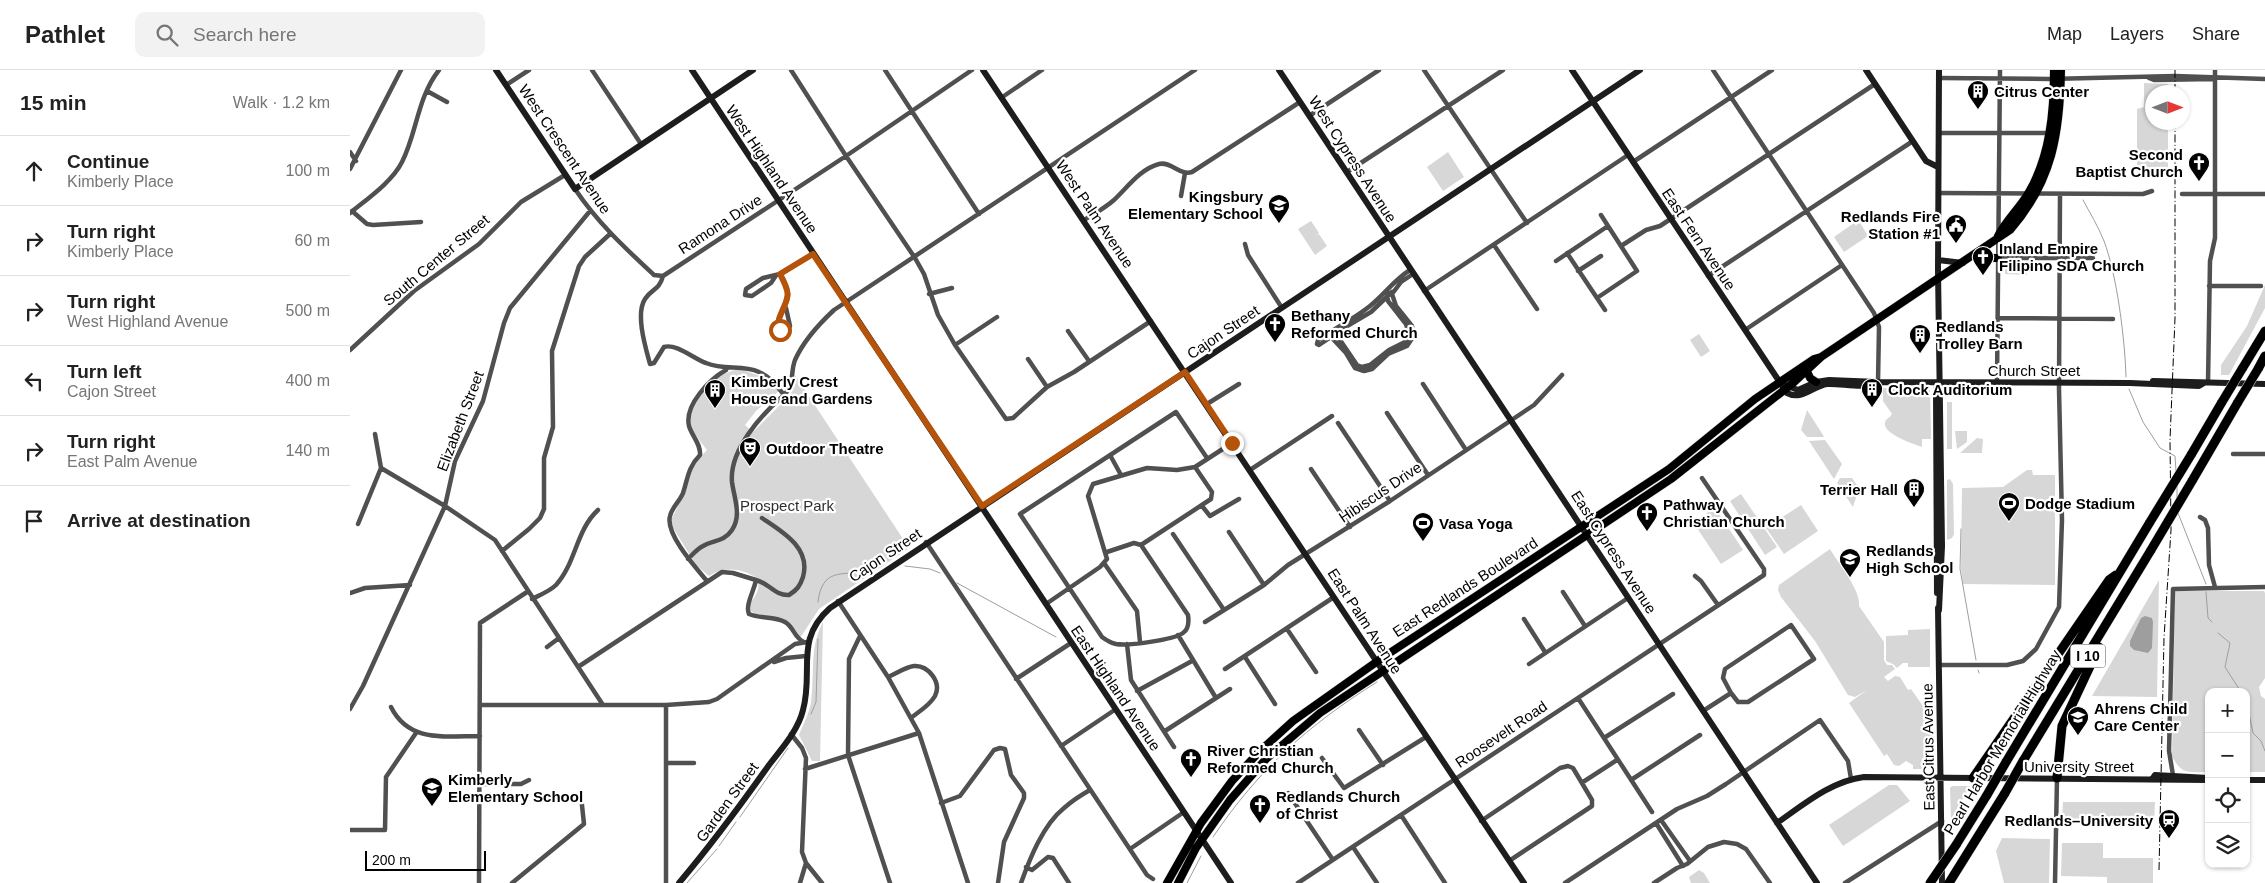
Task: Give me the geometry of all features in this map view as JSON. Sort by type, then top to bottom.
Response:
[{"type":"highway","name":"Pearl Harbor Memorial Highway","points":[[1930,883],[1987,795],[2265,331]]},
{"type":"highway","name":"Pearl Harbor Memorial Highway","points":[[1949,883],[2102,634],[2265,356]]},
{"type":"highway","points":[[1973,778],[2109,580],[2122,570]]},
{"type":"highway","points":[[2057,778],[2062,726],[2098,651],[2102,634]]},
{"type":"main road","name":"East Redlands Boulevard","points":[[1178,883],[1202,840],[1230,800],[1266,759],[1320,713],[1671,479],[1807,371],[1821,357],[1963,263],[1998,236],[2032,194],[2054,133],[2058,76],[2054,70]]},
{"type":"main road","points":[[1974,255],[1981,258],[1998,258]]},
{"type":"main road","name":"East Redlands Boulevard","points":[[1167,883],[1196,831],[1232,781],[1260,751],[1299,716],[1377,662],[1669,469],[1755,399],[1814,359],[1821,357]]},
{"type":"main road","points":[[1807,371],[1810,378],[1816,382]]},
{"type":"street","points":[[350,168],[356,161],[401,70]]},
{"type":"street","points":[[421,222],[367,224],[351,212],[392,176],[401,164],[416,117],[427,91],[439,70]]},
{"type":"street","name":"West Crescent Avenue","points":[[496,70],[590,211],[610,234],[654,274],[663,276]]},
{"type":"street","points":[[506,85],[529,70]]},
{"type":"street","points":[[592,70],[641,144]]},
{"type":"street","name":"West Highland Avenue","points":[[692,70],[982,506]]},
{"type":"street","points":[[575,189],[753,70]]},
{"type":"street","points":[[790,70],[915,258],[924,274],[929,294],[938,315],[955,345],[1004,418],[1008,420],[1013,418],[1047,386],[1065,378],[1151,321]]},
{"type":"street","points":[[885,70],[978,214]]},
{"type":"street","name":"Ramona Drive","points":[[728,369],[698,360],[672,346],[664,347],[654,363],[650,364],[641,328],[642,308],[646,297],[660,286],[663,276],[846,156],[972,70]]},
{"type":"street","name":"West Palm Avenue","points":[[983,70],[1185,372]]},
{"type":"street","points":[[1001,98],[1042,70]]},
{"type":"street","points":[[688,559],[703,546],[725,538],[734,527],[737,512],[732,480],[735,462],[744,440],[758,419],[791,388],[793,368],[800,351],[830,314],[845,302],[915,258],[1195,70]]},
{"type":"street","name":"West Cypress Avenue","points":[[1279,70],[1389,236]]},
{"type":"street","points":[[1309,116],[1379,70]]},
{"type":"street","points":[[1424,70],[1527,223]]},
{"type":"street","points":[[1347,172],[1503,70]]},
{"type":"street","name":"East Fern Avenue","points":[[1572,70],[1708,276],[1786,388]]},
{"type":"street","name":"Cajon Street","points":[[806,656],[808,642],[817,621],[838,602],[1640,70]]},
{"type":"street","points":[[1713,70],[1877,320],[1878,382]]},
{"type":"street","points":[[1633,162],[1772,70]]},
{"type":"street","points":[[1866,70],[1926,161],[1938,167]]},
{"type":"street","name":"East Citrus Avenue","points":[[1939,70],[1939,382],[1936,389],[1942,883]]},
{"type":"street","points":[[1997,382],[2000,70]]},
{"type":"street","points":[[2206,383],[2210,261],[2215,243],[2215,70]]},
{"type":"street","points":[[1939,78],[2000,79],[2058,76],[2200,80],[2215,78],[2265,79]]},
{"type":"street","points":[[1621,246],[1646,230],[1657,228],[1875,84]]},
{"type":"street","points":[[427,91],[447,102]]},
{"type":"street","points":[[1084,220],[1112,201],[1136,178],[1156,165],[1163,163],[1186,173],[1195,171],[1300,102]]},
{"type":"street","points":[[1939,133],[2054,133]]},
{"type":"street","points":[[1708,276],[1913,141]]},
{"type":"street","points":[[350,152],[356,161]]},
{"type":"street","points":[[1424,291],[1628,155]]},
{"type":"street","points":[[1181,196],[1186,173]]},
{"type":"street","name":"South Center Street","points":[[350,350],[414,291],[479,244],[520,202],[565,175]]},
{"type":"street","points":[[1938,193],[2143,194],[2152,190]]},
{"type":"street","points":[[1939,665],[2007,665],[2023,661],[2036,649],[2059,607],[2062,509],[2059,382],[2060,194]]},
{"type":"street","points":[[2182,194],[2265,194]]},
{"type":"street","name":"Elizabeth Street","points":[[350,709],[410,585],[445,506],[455,461],[483,401],[504,323],[510,308],[590,211]]},
{"type":"street","points":[[1597,298],[1637,271],[1601,215]]},
{"type":"street","points":[[1556,260],[1608,226]]},
{"type":"street","points":[[502,551],[524,535],[540,518],[544,509],[544,458],[553,427],[552,351],[579,266],[585,257],[610,234]]},
{"type":"street","name":"East Cypress Avenue","points":[[1389,236],[1817,883]]},
{"type":"street","points":[[1245,244],[1248,255],[1282,308]]},
{"type":"street","points":[[1494,244],[1537,309]]},
{"type":"street","points":[[775,277],[771,283],[752,296],[745,295],[746,289],[759,279],[775,277],[813,254]]},
{"type":"street","points":[[1567,254],[1605,310]]},
{"type":"street","points":[[1578,271],[1601,256]]},
{"type":"street","points":[[1998,258],[2093,258]]},
{"type":"street","points":[[1938,260],[1963,263]]},
{"type":"street","points":[[1745,330],[1842,265]]},
{"type":"street","points":[[1332,334],[1362,313],[1387,290],[1412,272]]},
{"type":"street","points":[[1332,334],[1362,318],[1387,298],[1400,282],[1412,272]]},
{"type":"street","points":[[780,274],[789,295],[786,308],[779,319],[780,330],[785,334],[790,326],[786,308]]},
{"type":"street","points":[[2209,286],[2261,286]]},
{"type":"street","points":[[929,294],[952,288]]},
{"type":"street","points":[[1337,332],[1338,337],[1356,363],[1362,367],[1370,365],[1389,350],[1405,342],[1410,334],[1408,328],[1387,298],[1387,290]]},
{"type":"street","points":[[1332,334],[1355,368],[1364,371],[1372,369],[1388,354],[1409,345],[1413,334],[1412,326],[1396,306],[1392,292]]},
{"type":"street","points":[[955,345],[997,317]]},
{"type":"street","points":[[1998,318],[2113,319]]},
{"type":"street","points":[[1068,332],[1089,362]]},
{"type":"street","points":[[1028,359],[1047,386]]},
{"type":"street","points":[[707,581],[688,559],[669,522],[673,510],[684,491],[689,468],[700,452],[690,426],[689,414],[701,392],[715,378],[728,369],[747,368],[757,371],[774,380],[784,396]]},
{"type":"street","name":"East Palm Avenue","points":[[1185,372],[1481,821],[1524,883]]},
{"type":"street","name":"Hibiscus Drive","points":[[1205,622],[1264,585],[1306,554],[1390,501],[1540,400],[1562,375]]},
{"type":"street","points":[[1786,388],[1800,390],[1816,382],[1829,380],[1878,382]]},
{"type":"street","points":[[1786,388],[1789,394],[1796,396],[1823,385],[1873,384],[1878,382]]},
{"type":"street","name":"Church Street","points":[[1878,382],[2059,382],[2199,386],[2206,383],[2265,384]]},
{"type":"street","points":[[1207,404],[1239,384]]},
{"type":"street","points":[[1423,384],[1466,450]]},
{"type":"street","points":[[1106,552],[1134,543],[1141,545],[1188,615],[1187,628],[1178,635],[1127,644],[1112,643],[1102,637],[1068,589],[1020,514],[1176,412],[1207,458]]},
{"type":"street","points":[[1387,413],[1428,475]]},
{"type":"street","points":[[1250,470],[1332,416]]},
{"type":"street","points":[[1338,423],[1390,501]]},
{"type":"street","points":[[358,524],[381,468],[375,434]]},
{"type":"street","points":[[1046,604],[1107,559],[1088,492],[1094,483],[1147,468],[1177,470],[1195,467],[1232,443]]},
{"type":"street","points":[[2232,454],[2265,454]]},
{"type":"street","points":[[1110,455],[1121,475]]},
{"type":"street","points":[[1141,545],[1211,499],[1212,494],[1195,467]]},
{"type":"street","points":[[381,468],[488,534],[502,551],[602,705]]},
{"type":"street","points":[[1311,469],[1350,527]]},
{"type":"street","name":"Roosevelt Road","points":[[1298,883],[1764,575],[1765,571],[1702,478]]},
{"type":"street","points":[[1202,506],[1210,516],[1238,498]]},
{"type":"street","name":"East Highland Avenue","points":[[982,506],[1231,883]]},
{"type":"street","points":[[532,599],[557,584],[572,562],[588,520],[598,510]]},
{"type":"street","points":[[2200,517],[2205,520],[2208,528],[2209,565],[2215,587]]},
{"type":"street","points":[[578,666],[722,572],[767,584],[780,594],[789,595],[799,587],[804,567],[803,555],[795,543],[762,518]]},
{"type":"street","points":[[1229,532],[1264,585]]},
{"type":"street","points":[[1173,534],[1224,610]]},
{"type":"street","points":[[926,542],[1147,875],[1153,879]]},
{"type":"street","points":[[1104,563],[1137,611],[1140,642]]},
{"type":"street","points":[[1695,576],[1702,581],[1718,605]]},
{"type":"street","points":[[756,580],[754,594],[748,602],[749,614],[783,621],[789,625],[799,640],[808,642]]},
{"type":"street","points":[[350,593],[365,588],[410,585]]},
{"type":"street","points":[[2173,775],[2169,751],[2173,589],[2215,587],[2265,588]]},
{"type":"street","points":[[479,883],[480,623],[527,592]]},
{"type":"street","points":[[1563,592],[1585,626]]},
{"type":"street","points":[[1225,669],[1334,597]]},
{"type":"street","points":[[1529,664],[1628,598]]},
{"type":"street","points":[[838,602],[912,717],[919,733],[968,883]]},
{"type":"street","points":[[1524,619],[1545,652]]},
{"type":"street","points":[[1791,625],[1814,659],[1748,702],[1738,702],[1731,693],[1723,678],[1725,669],[1791,625]]},
{"type":"street","points":[[1288,629],[1316,672]]},
{"type":"street","points":[[1178,635],[1216,698]]},
{"type":"street","points":[[860,636],[849,659],[848,755],[890,883]]},
{"type":"street","points":[[546,647],[559,638]]},
{"type":"street","points":[[480,705],[666,705],[708,702],[717,699],[796,644],[808,642]]},
{"type":"street","points":[[1016,679],[1072,643]]},
{"type":"street","points":[[1127,644],[1128,674],[1174,747]]},
{"type":"street","points":[[770,663],[786,658],[806,656]]},
{"type":"street","name":"Garden Street","points":[[679,883],[718,837],[792,734],[805,704],[806,656]]},
{"type":"street","points":[[1244,657],[1274,704]]},
{"type":"street","points":[[1137,691],[1192,661]]},
{"type":"street","points":[[888,677],[913,666],[922,667],[932,674],[936,684],[936,694],[926,707],[912,717]]},
{"type":"street","points":[[1165,731],[1230,689]]},
{"type":"street","points":[[1704,711],[1731,693]]},
{"type":"street","points":[[1604,738],[1673,694]]},
{"type":"street","points":[[1578,698],[1652,812]]},
{"type":"street","points":[[666,705],[666,883]]},
{"type":"street","points":[[391,707],[397,720],[416,732],[436,736],[480,736]]},
{"type":"street","points":[[1061,746],[1116,709]]},
{"type":"street","points":[[1565,883],[1658,822],[1707,796],[1820,720],[1848,761],[1851,779]]},
{"type":"street","points":[[1359,730],[1383,765]]},
{"type":"street","points":[[350,830],[385,830],[386,777],[416,732]]},
{"type":"street","points":[[805,769],[919,733]]},
{"type":"street","points":[[792,734],[802,748],[806,758],[802,840],[806,863],[800,883]]},
{"type":"street","points":[[1631,780],[1700,735]]},
{"type":"street","points":[[1322,758],[1344,788],[1426,737]]},
{"type":"street","points":[[941,803],[960,796],[994,750],[1000,748],[1007,751],[1010,773],[1024,795],[1004,842],[998,883]]},
{"type":"street","points":[[1583,782],[1617,760]]},
{"type":"street","points":[[666,763],[694,764]]},
{"type":"street","points":[[1481,821],[1564,766],[1573,768],[1583,782],[1592,800],[1592,806],[1509,861]]},
{"type":"street","name":"University Street","points":[[2153,778],[2156,775],[2173,775],[2205,779]]},
{"type":"street","name":"University Street","points":[[1777,823],[1832,787],[1851,779],[1870,777],[2153,778],[2156,781],[2205,779]]},
{"type":"street","points":[[2055,883],[2057,778]]},
{"type":"street","points":[[480,784],[521,784],[529,780]]},
{"type":"street","points":[[2250,780],[2265,780]]},
{"type":"street","points":[[1021,883],[1026,867],[1047,829],[1062,808],[1090,790]]},
{"type":"street","points":[[1288,793],[1333,860]]},
{"type":"street","points":[[512,883],[584,824],[582,796]]},
{"type":"street","points":[[1130,849],[1184,812]]},
{"type":"street","points":[[1401,815],[1445,883]]},
{"type":"street","points":[[1845,883],[1942,821]]},
{"type":"street","points":[[1658,822],[1690,861]]},
{"type":"street","points":[[1658,822],[1683,866]]},
{"type":"street","points":[[1654,883],[1683,866],[1714,844],[1724,842],[1737,844],[1750,852],[1770,883]]},
{"type":"street","points":[[1353,847],[1377,883]]},
{"type":"street","points":[[1026,867],[1032,870],[1048,858],[1053,858],[1070,883]]},
{"type":"street","points":[[806,863],[822,883]]},
{"type":"green space","points":[[2144,83],[2168,84],[2145,85],[2145,130],[2168,130],[2168,175],[2137,175],[2137,109],[2144,107]]},
{"type":"green space","points":[[1448,152],[1464,177],[1443,191],[1427,167]]},
{"type":"green space","points":[[1311,221],[1319,233],[1316,236],[1319,234],[1327,246],[1315,255],[1298,229]]},
{"type":"green space","points":[[1859,221],[1868,236],[1844,252],[1834,237],[1854,223],[1856,226]]},
{"type":"green space","points":[[2005,262],[2027,262],[2027,275],[2005,274]]},
{"type":"green space","points":[[2265,285],[2265,308],[2229,375],[2221,375],[2221,365],[2247,326]]},
{"type":"green space","points":[[1699,334],[1710,351],[1701,357],[1690,340]]},
{"type":"green space","name":"Prospect Park","points":[[740,369],[769,379],[779,391],[756,411],[745,425],[753,432],[790,395],[794,387],[795,375],[909,548],[819,609],[800,638],[792,626],[782,619],[755,614],[751,611],[750,604],[758,589],[758,579],[746,572],[734,570],[721,571],[709,576],[696,565],[672,526],[671,520],[686,490],[693,465],[707,450],[692,428],[691,411],[701,394],[715,380]]},
{"type":"green space","points":[[1883,388],[1930,390],[1931,439],[1922,439],[1922,447],[1905,441],[1887,429],[1885,425],[1886,420],[1892,414],[1883,401]]},
{"type":"green space","points":[[1947,402],[1952,402],[1952,449],[1947,449]]},
{"type":"green space","points":[[1807,410],[1824,437],[1807,437],[1801,430]]},
{"type":"green space","points":[[1955,431],[1967,431],[1967,442],[1957,449]]},
{"type":"green space","points":[[1977,438],[1983,439],[1982,453],[1960,453]]},
{"type":"green space","points":[[1825,440],[1842,464],[1834,479],[1809,441]]},
{"type":"green space","name":"Dodge Stadium","points":[[2027,470],[2032,470],[2033,475],[2055,475],[2055,585],[1963,584],[1961,569],[1962,488],[2003,487]]},
{"type":"green space","points":[[1840,478],[1852,478],[1859,488],[1853,507],[1837,483]]},
{"type":"green space","points":[[1950,479],[1953,484],[1954,534],[1952,538],[1947,540],[1947,480]]},
{"type":"green space","points":[[1741,494],[1777,547],[1765,555],[1730,501]]},
{"type":"green space","points":[[1801,505],[1818,531],[1784,554],[1766,528]]},
{"type":"green space","points":[[1714,506],[1743,550],[1721,564],[1695,525]]},
{"type":"green space","points":[[1830,549],[1853,585],[1859,600],[1859,606],[1884,642],[1884,660],[1887,665],[1892,665],[1895,669],[1884,677],[1888,681],[1895,676],[1900,677],[1908,690],[1911,689],[1932,719],[1932,769],[1913,769],[1913,765],[1906,761],[1899,766],[1894,765],[1887,754],[1884,756],[1849,703],[1867,690],[1855,697],[1848,695],[1815,641],[1781,597],[1778,590],[1779,585]]},
{"type":"green space","points":[[2159,580],[2157,697],[2092,696]]},
{"type":"green space","points":[[2175,591],[2264,591],[2265,678],[2259,687],[2261,696],[2265,699],[2265,772],[2250,772],[2250,688],[2205,688],[2205,772],[2186,771],[2179,767],[2172,756]]},
{"type":"green space","points":[[823,622],[820,761],[812,761],[799,735],[810,707],[814,651]]},
{"type":"green space","points":[[1930,629],[1930,667],[1908,667],[1908,663],[1903,663],[1897,668],[1886,661],[1886,636],[1908,635],[1908,630]]},
{"type":"green space","points":[[1889,785],[1897,785],[1910,801],[1843,846],[1829,825]]},
{"type":"green space","points":[[1952,786],[1970,786],[1951,819],[1950,788]]},
{"type":"green space","points":[[2063,802],[2155,802],[2154,821],[2062,820]]},
{"type":"green space","points":[[2002,838],[2050,839],[2049,883],[2004,883],[1996,851]]},
{"type":"green space","points":[[2062,843],[2103,843],[2103,858],[2153,858],[2153,883],[2107,883],[2107,877],[2061,876]]},
{"type":"green space","points":[[1699,870],[1704,873],[1710,883],[1691,883],[1689,877]]},
{"type":"shaded area","points":[[2145,616],[2152,618],[2153,622],[2152,648],[2148,653],[2134,650],[2130,646],[2130,641],[2141,618]]},
{"type":"waterway","points":[[2083,200],[2104,241],[2113,271],[2122,327],[2126,377]]},
{"type":"waterway","points":[[2129,389],[2143,422],[2160,448],[2175,456],[2176,471]]},
{"type":"waterway","points":[[2177,485],[2177,499]]},
{"type":"waterway","points":[[2178,513],[2206,584]]},
{"type":"waterway","points":[[1961,529],[1960,569],[1976,660]]},
{"type":"waterway","points":[[905,566],[930,569],[940,573]]},
{"type":"waterway","points":[[818,602],[820,591],[828,578],[834,575],[867,572]]},
{"type":"waterway","points":[[957,583],[1056,637]]},
{"type":"waterway","points":[[2206,592],[2208,618],[2212,622]]},
{"type":"waterway","points":[[2218,633],[2230,643],[2225,667],[2238,688]]},
{"type":"waterway","points":[[811,714],[816,702],[818,639]]},
{"type":"waterway","points":[[1213,837],[1248,790],[1306,732],[1377,682]]},
{"type":"waterway","points":[[2250,718],[2253,733],[2261,741],[2265,751]]},
{"type":"waterway","points":[[740,817],[788,748]]},
{"type":"waterway","points":[[719,846],[736,822]]},
{"type":"waterway","points":[[687,883],[717,849]]},
{"type":"waterway","points":[[1187,883],[1201,856]]},
{"type":"railway","points":[[2175,70],[2175,85]]},
{"type":"railway","points":[[2159,870],[2164,638],[2171,530],[2170,440],[2175,318],[2175,130]]},
{"type":"place","name":"Citrus Center","points":[[1978,110]]},
{"type":"place","name":"Second Baptist Church","points":[[2199,182]]},
{"type":"place","name":"Kingsbury Elementary School","points":[[1279,224]]},
{"type":"place","name":"Redlands Fire Station #1","points":[[1956,244]]},
{"type":"place","name":"Inland Empire Filipino SDA Church","points":[[1983,276]]},
{"type":"place","name":"Bethany Reformed Church","points":[[1275,343]]},
{"type":"place","name":"Redlands Trolley Barn","points":[[1920,354]]},
{"type":"place","name":"Clock Auditorium","points":[[1872,408]]},
{"type":"place","name":"Kimberly Crest House and Gardens","points":[[715,409]]},
{"type":"place","name":"Outdoor Theatre","points":[[750,467]]},
{"type":"place","name":"Terrier Hall","points":[[1914,508]]},
{"type":"place","name":"Dodge Stadium","points":[[2009,522]]},
{"type":"place","name":"Pathway Christian Church","points":[[1647,532]]},
{"type":"place","name":"Vasa Yoga","points":[[1423,542]]},
{"type":"place","name":"Redlands High School","points":[[1850,578]]},
{"type":"place","name":"Ahrens Child Care Center","points":[[2078,736]]},
{"type":"place","name":"River Christian Reformed Church","points":[[1191,778]]},
{"type":"place","name":"Kimberly Elementary School","points":[[432,807]]},
{"type":"place","name":"Redlands Church of Christ","points":[[1260,824]]},
{"type":"place","name":"Redlands–University","points":[[2169,839]]},
{"type":"route","points":[[780,330],[779,319],[786,308],[789,295],[780,274],[813,254],[982,506],[1185,372],[1232,443]]}]
